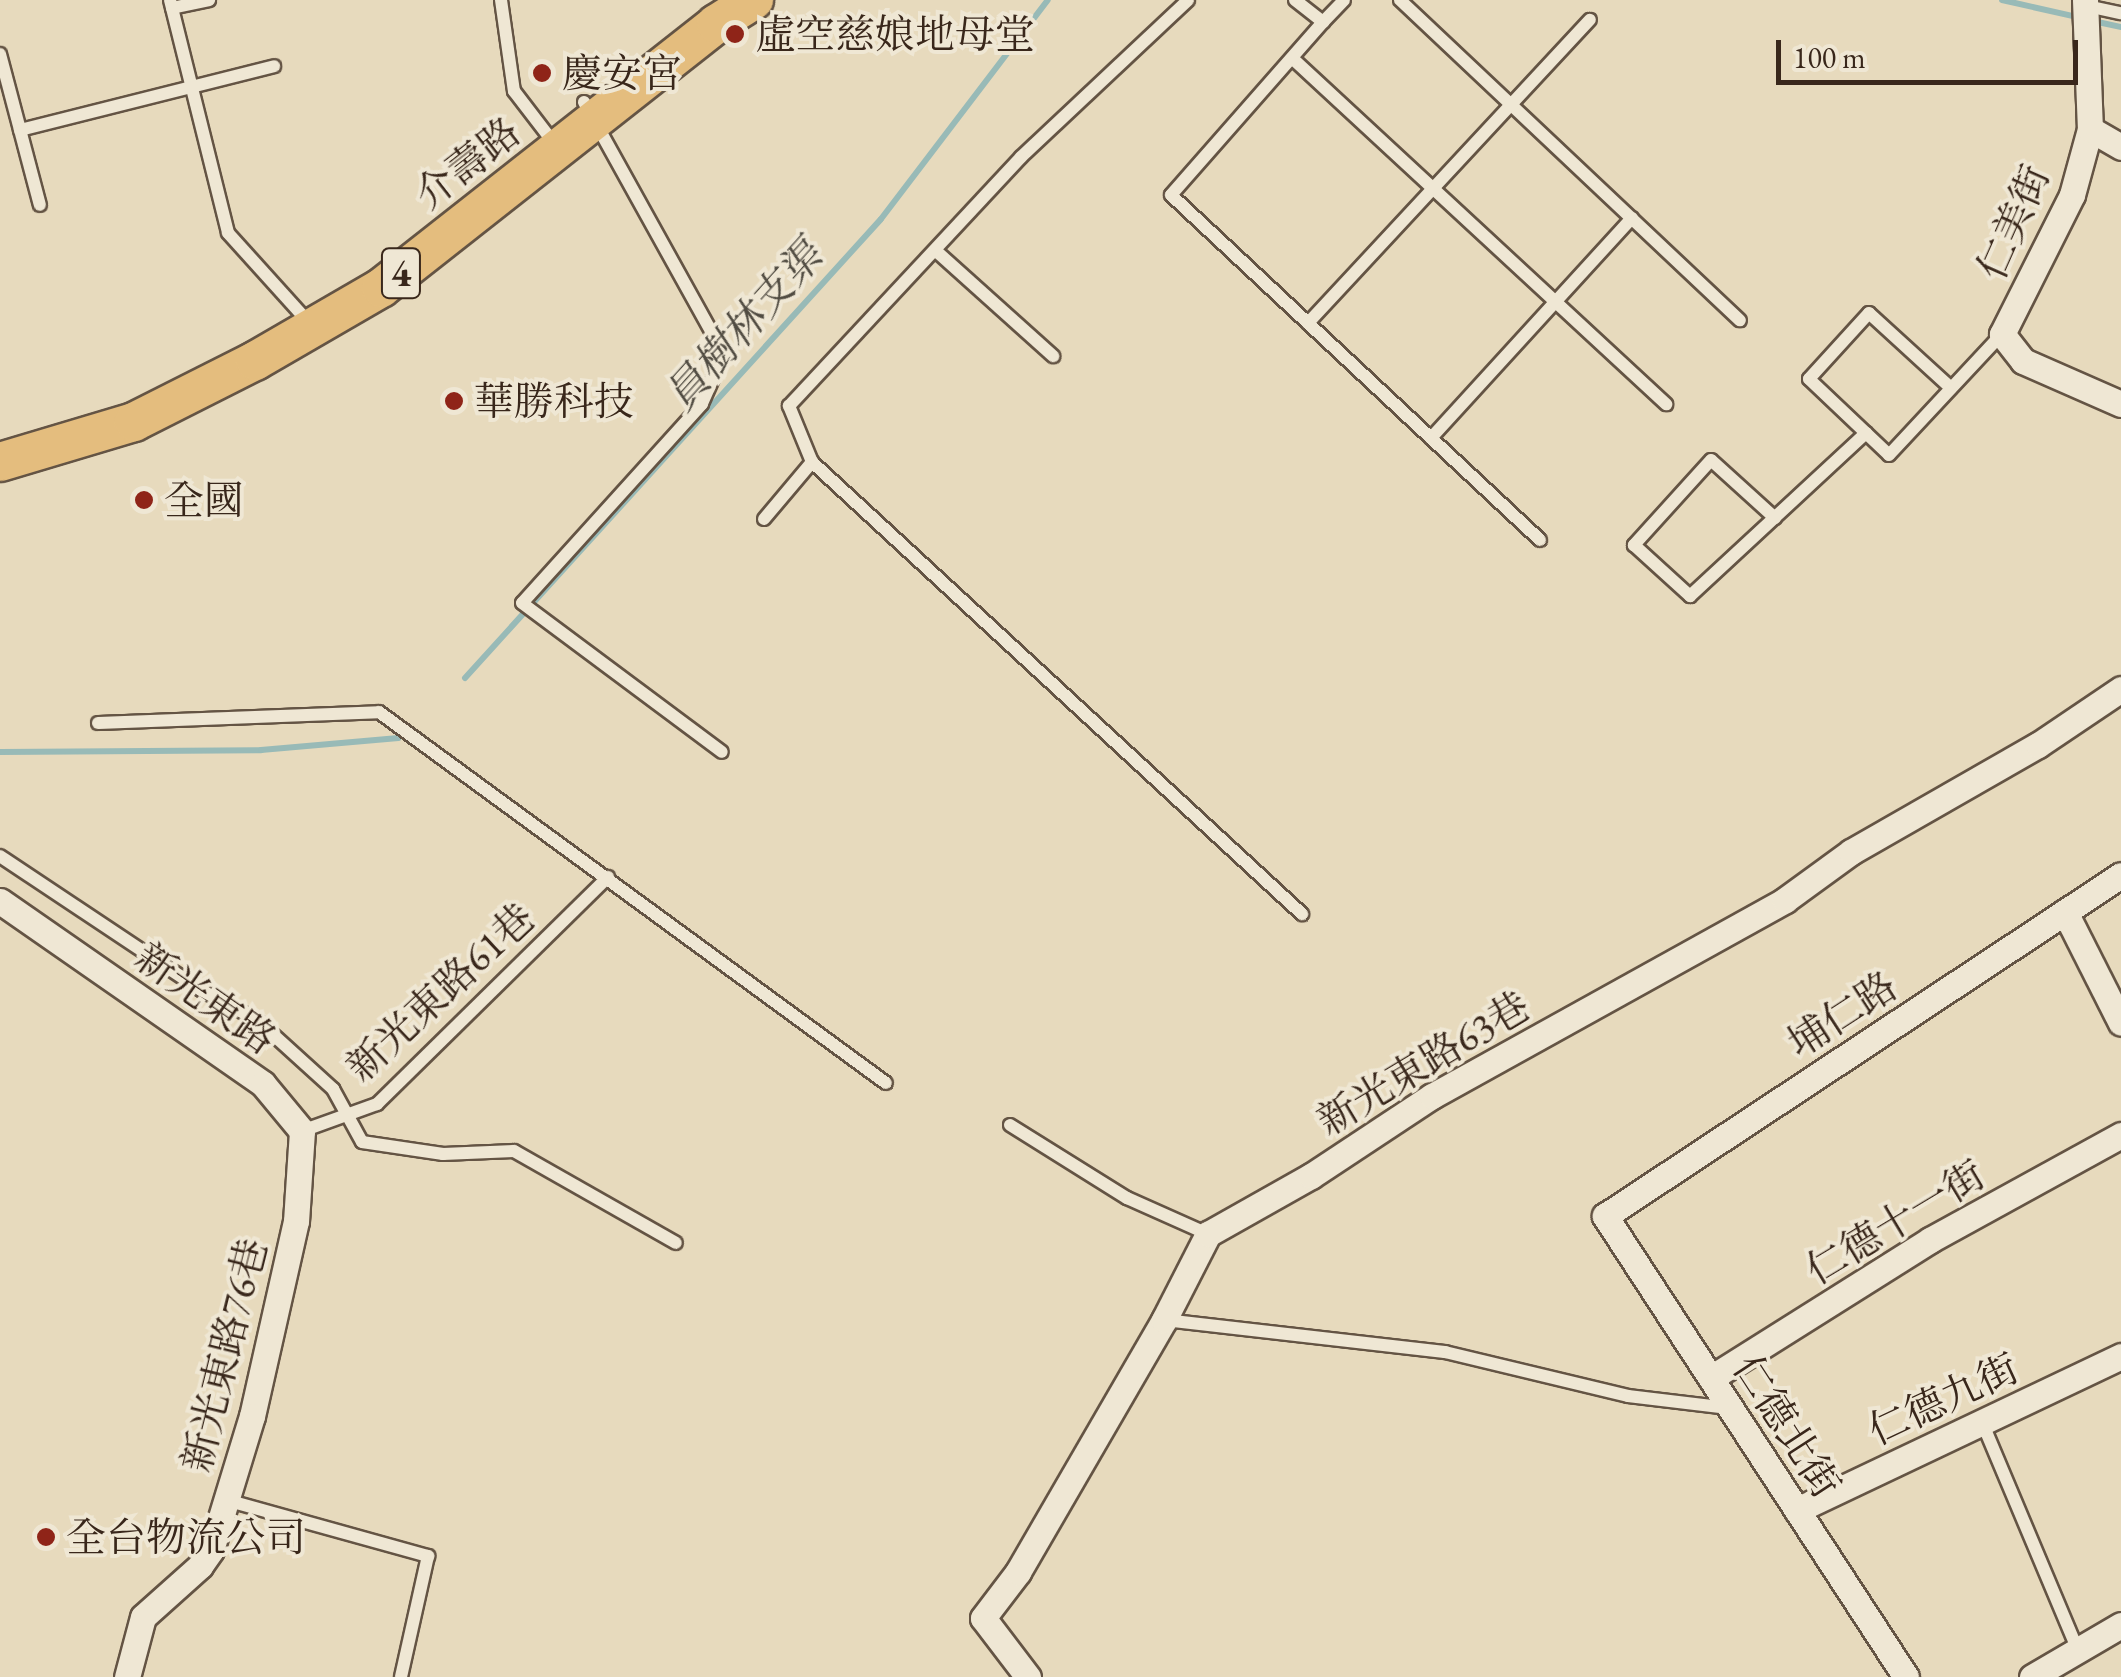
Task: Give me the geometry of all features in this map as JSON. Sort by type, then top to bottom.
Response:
[{"type":"main road","name":"介壽路","points":[[0,438],[97,410],[381,288],[590,110],[710,0]]},
{"type":"main road","name":"介壽路","points":[[590,110],[754,0]]},
{"type":"main road","name":"介壽路","points":[[0,462],[134,422],[306,319]]},
{"type":"street","name":"仁美街","points":[[2087,11],[2090,129],[2072,195],[2002,334],[2024,361],[2121,404]]},
{"type":"street","points":[[2090,129],[2121,146]]},
{"type":"street","name":"新光東路63巷","points":[[1208,1234],[1296,1185],[1432,1096],[1784,900],[1851,852],[2038,745],[2121,688]]},
{"type":"street","name":"埔仁路","points":[[1605,1216],[2121,875]]},
{"type":"street","name":"新光東路","points":[[0,900],[263,1084],[302,1130]]},
{"type":"street","points":[[2065,912],[2121,1023]]},
{"type":"street","name":"新光東路76巷","points":[[127,1677],[144,1617],[200,1566],[211,1550],[252,1416],[301,1198],[302,1130]]},
{"type":"street","name":"仁德十一街","points":[[1710,1378],[1930,1240],[2121,1135]]},
{"type":"street","name":"仁德北街","points":[[1605,1216],[1906,1677]]},
{"type":"street","points":[[1028,1677],[983,1618],[1018,1572],[1164,1320],[1208,1234]]},
{"type":"street","name":"仁德九街","points":[[1796,1510],[2119,1362]]},
{"type":"street","points":[[2032,1677],[2121,1625]]},
{"type":"lane","points":[[208,0],[171,4],[228,233],[306,319]]},
{"type":"lane","points":[[500,0],[514,91],[551,142]]},
{"type":"lane","points":[[1188,0],[1021,157],[789,406],[812,462],[1302,914]]},
{"type":"lane","points":[[1294,0],[1323,22]]},
{"type":"lane","points":[[1344,0],[1172,195],[1540,540]]},
{"type":"lane","points":[[1400,0],[1740,320]]},
{"type":"lane","points":[[2087,11],[2121,13]]},
{"type":"lane","points":[[1308,323],[1590,20]]},
{"type":"lane","points":[[0,54],[40,205]]},
{"type":"lane","points":[[1292,58],[1666,404]]},
{"type":"lane","points":[[20,130],[274,66]]},
{"type":"lane","points":[[590,110],[710,331],[716,372],[702,404],[522,603],[722,752]]},
{"type":"lane","points":[[1431,438],[1632,218]]},
{"type":"lane","points":[[935,250],[1052,356]]},
{"type":"lane","points":[[1952,388],[1870,313],[1809,379],[1889,455],[1952,388],[2002,334]]},
{"type":"lane","points":[[1775,518],[1762,506],[1711,460],[1634,545],[1690,596],[1764,528],[1778,514],[1866,433]]},
{"type":"lane","points":[[764,519],[812,462]]},
{"type":"lane","points":[[98,723],[379,712],[886,1083]]},
{"type":"lane","points":[[0,856],[169,969],[257,1020],[333,1089],[362,1142],[443,1154],[514,1151],[676,1243]]},
{"type":"lane","name":"新光東路61巷","points":[[302,1130],[377,1104],[608,877]]},
{"type":"lane","points":[[1010,1125],[1127,1198],[1208,1234]]},
{"type":"lane","points":[[1164,1320],[1445,1352],[1628,1396],[1731,1409]]},
{"type":"lane","points":[[1982,1422],[2078,1650]]},
{"type":"lane","points":[[226,1500],[428,1556],[400,1677]]},
{"type":"waterway","name":"員樹林支渠","points":[[465,678],[881,219],[1048,0]]},
{"type":"waterway","name":"員樹林支渠","points":[[2002,0],[2081,18]]},
{"type":"waterway","name":"員樹林支渠","points":[[2093,21],[2121,27]]},
{"type":"waterway","name":"員樹林支渠","points":[[0,752],[261,750],[398,738]]},
{"type":"place","name":"虛空慈娘地母堂","points":[[735,34]]},
{"type":"place","name":"慶安宮","points":[[542,73]]},
{"type":"place","name":"華勝科技","points":[[454,401]]},
{"type":"place","name":"全國","points":[[144,500]]},
{"type":"place","name":"全台物流公司","points":[[46,1537]]}]
